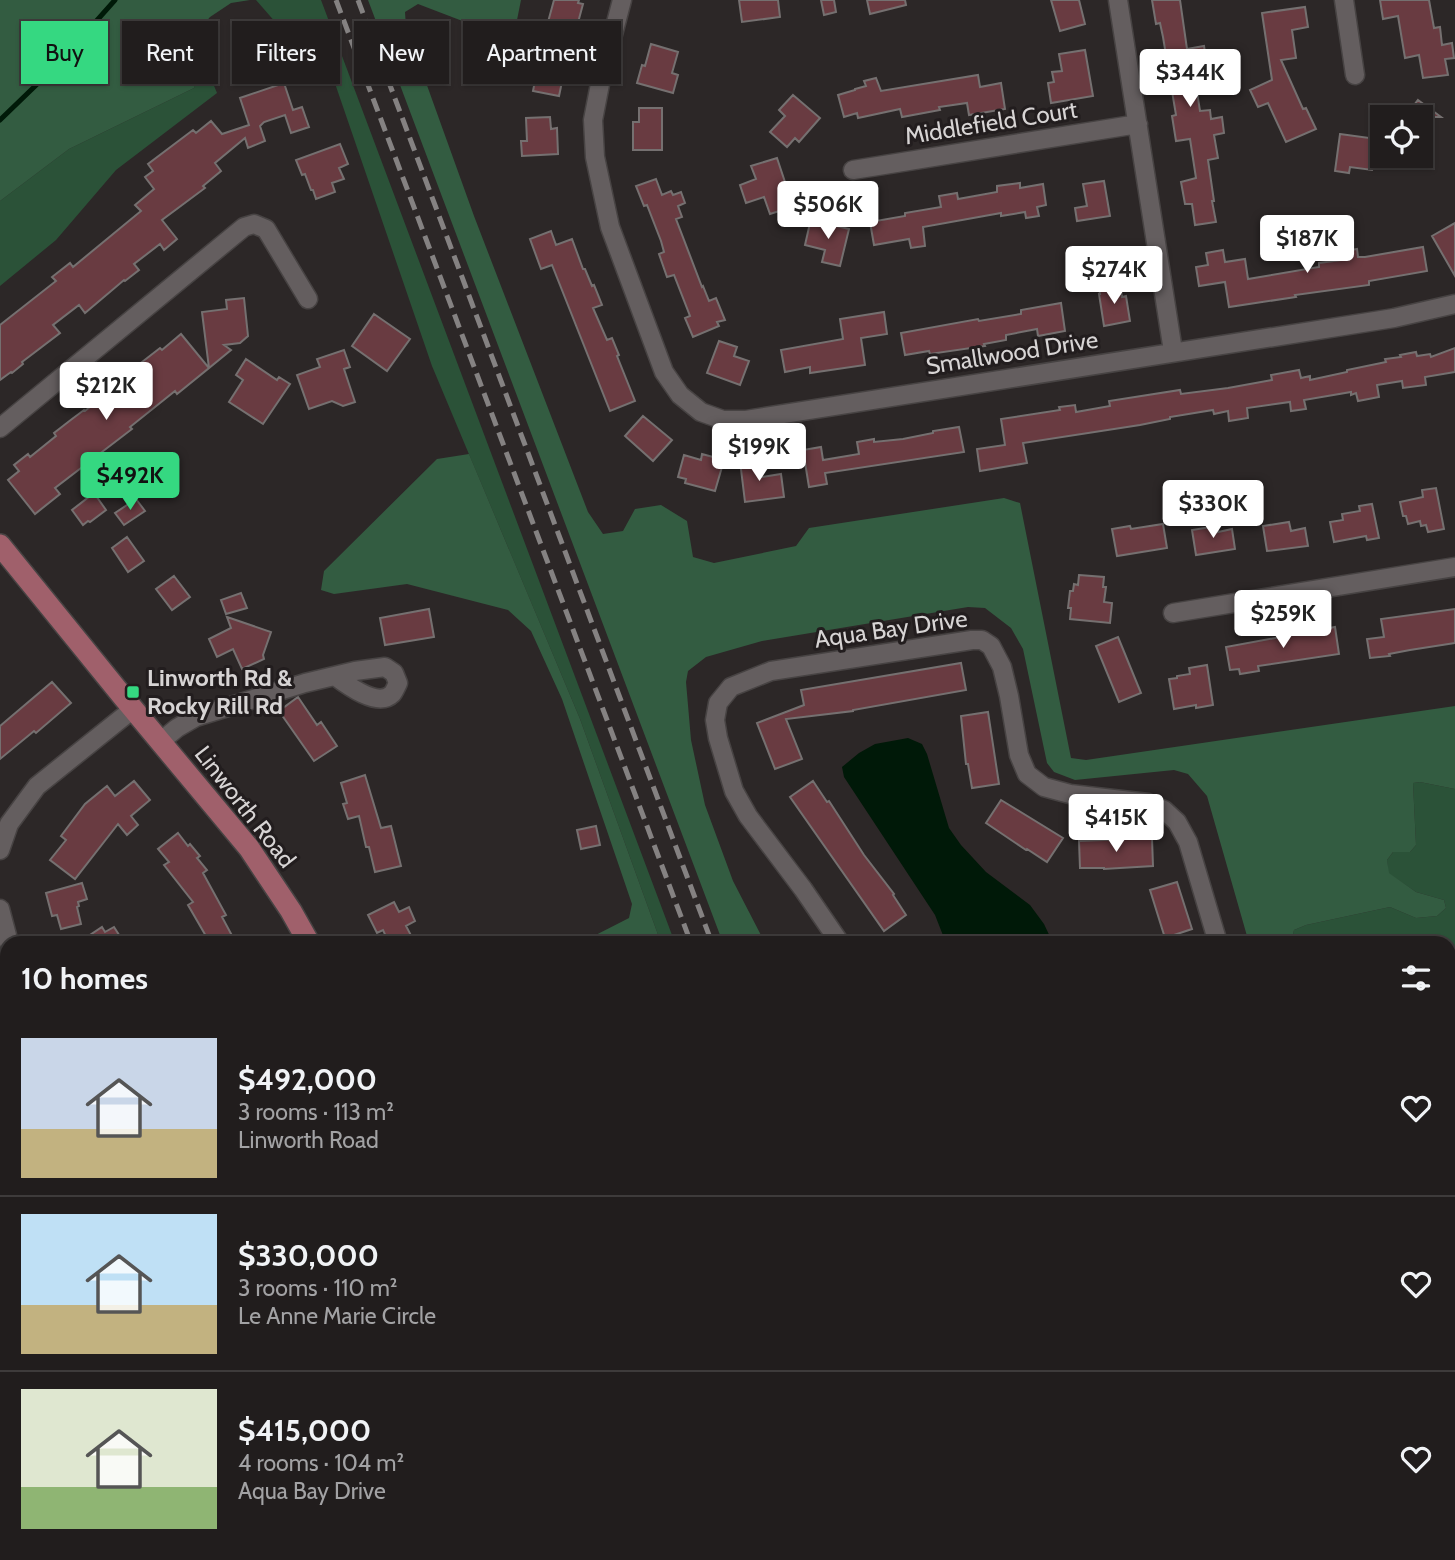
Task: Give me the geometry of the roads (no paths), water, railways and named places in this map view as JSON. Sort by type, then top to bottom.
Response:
[{"type":"main road","name":"Linworth Road","points":[[0,545],[132,709],[249,848],[305,936]]},
{"type":"street","name":"Smallwood Drive","points":[[622,0],[593,120],[595,157],[610,227],[664,372],[680,395],[701,412],[723,419],[746,420],[1394,318],[1455,304]]},
{"type":"street","points":[[1118,0],[1174,351]]},
{"type":"street","points":[[1344,0],[1355,75]]},
{"type":"street","name":"Middlefield Court","points":[[853,170],[1138,124]]},
{"type":"street","points":[[0,428],[244,227],[254,224],[266,229],[308,299]]},
{"type":"street","points":[[1172,613],[1455,568]]},
{"type":"street","name":"Aqua Bay Drive","points":[[835,936],[748,816],[734,791],[718,738],[715,720],[718,703],[732,687],[771,671],[972,640],[982,640],[991,646],[1002,667],[1019,755],[1027,774],[1044,787],[1070,794],[1148,803],[1164,810],[1177,822],[1188,842],[1217,936]]},
{"type":"street","points":[[160,742],[196,717],[305,682],[335,676]]},
{"type":"street","points":[[0,850],[4,822],[37,786],[132,709]]},
{"type":"street","points":[[0,909],[7,936]]},
{"type":"waterway","points":[[0,120],[59,63],[115,0]]},
{"type":"railway","points":[[336,0],[688,936]]},
{"type":"railway","points":[[358,0],[709,936]]},
{"type":"place","name":"Linworth Rd & Rocky Rill Rd","points":[[133,692]]}]
